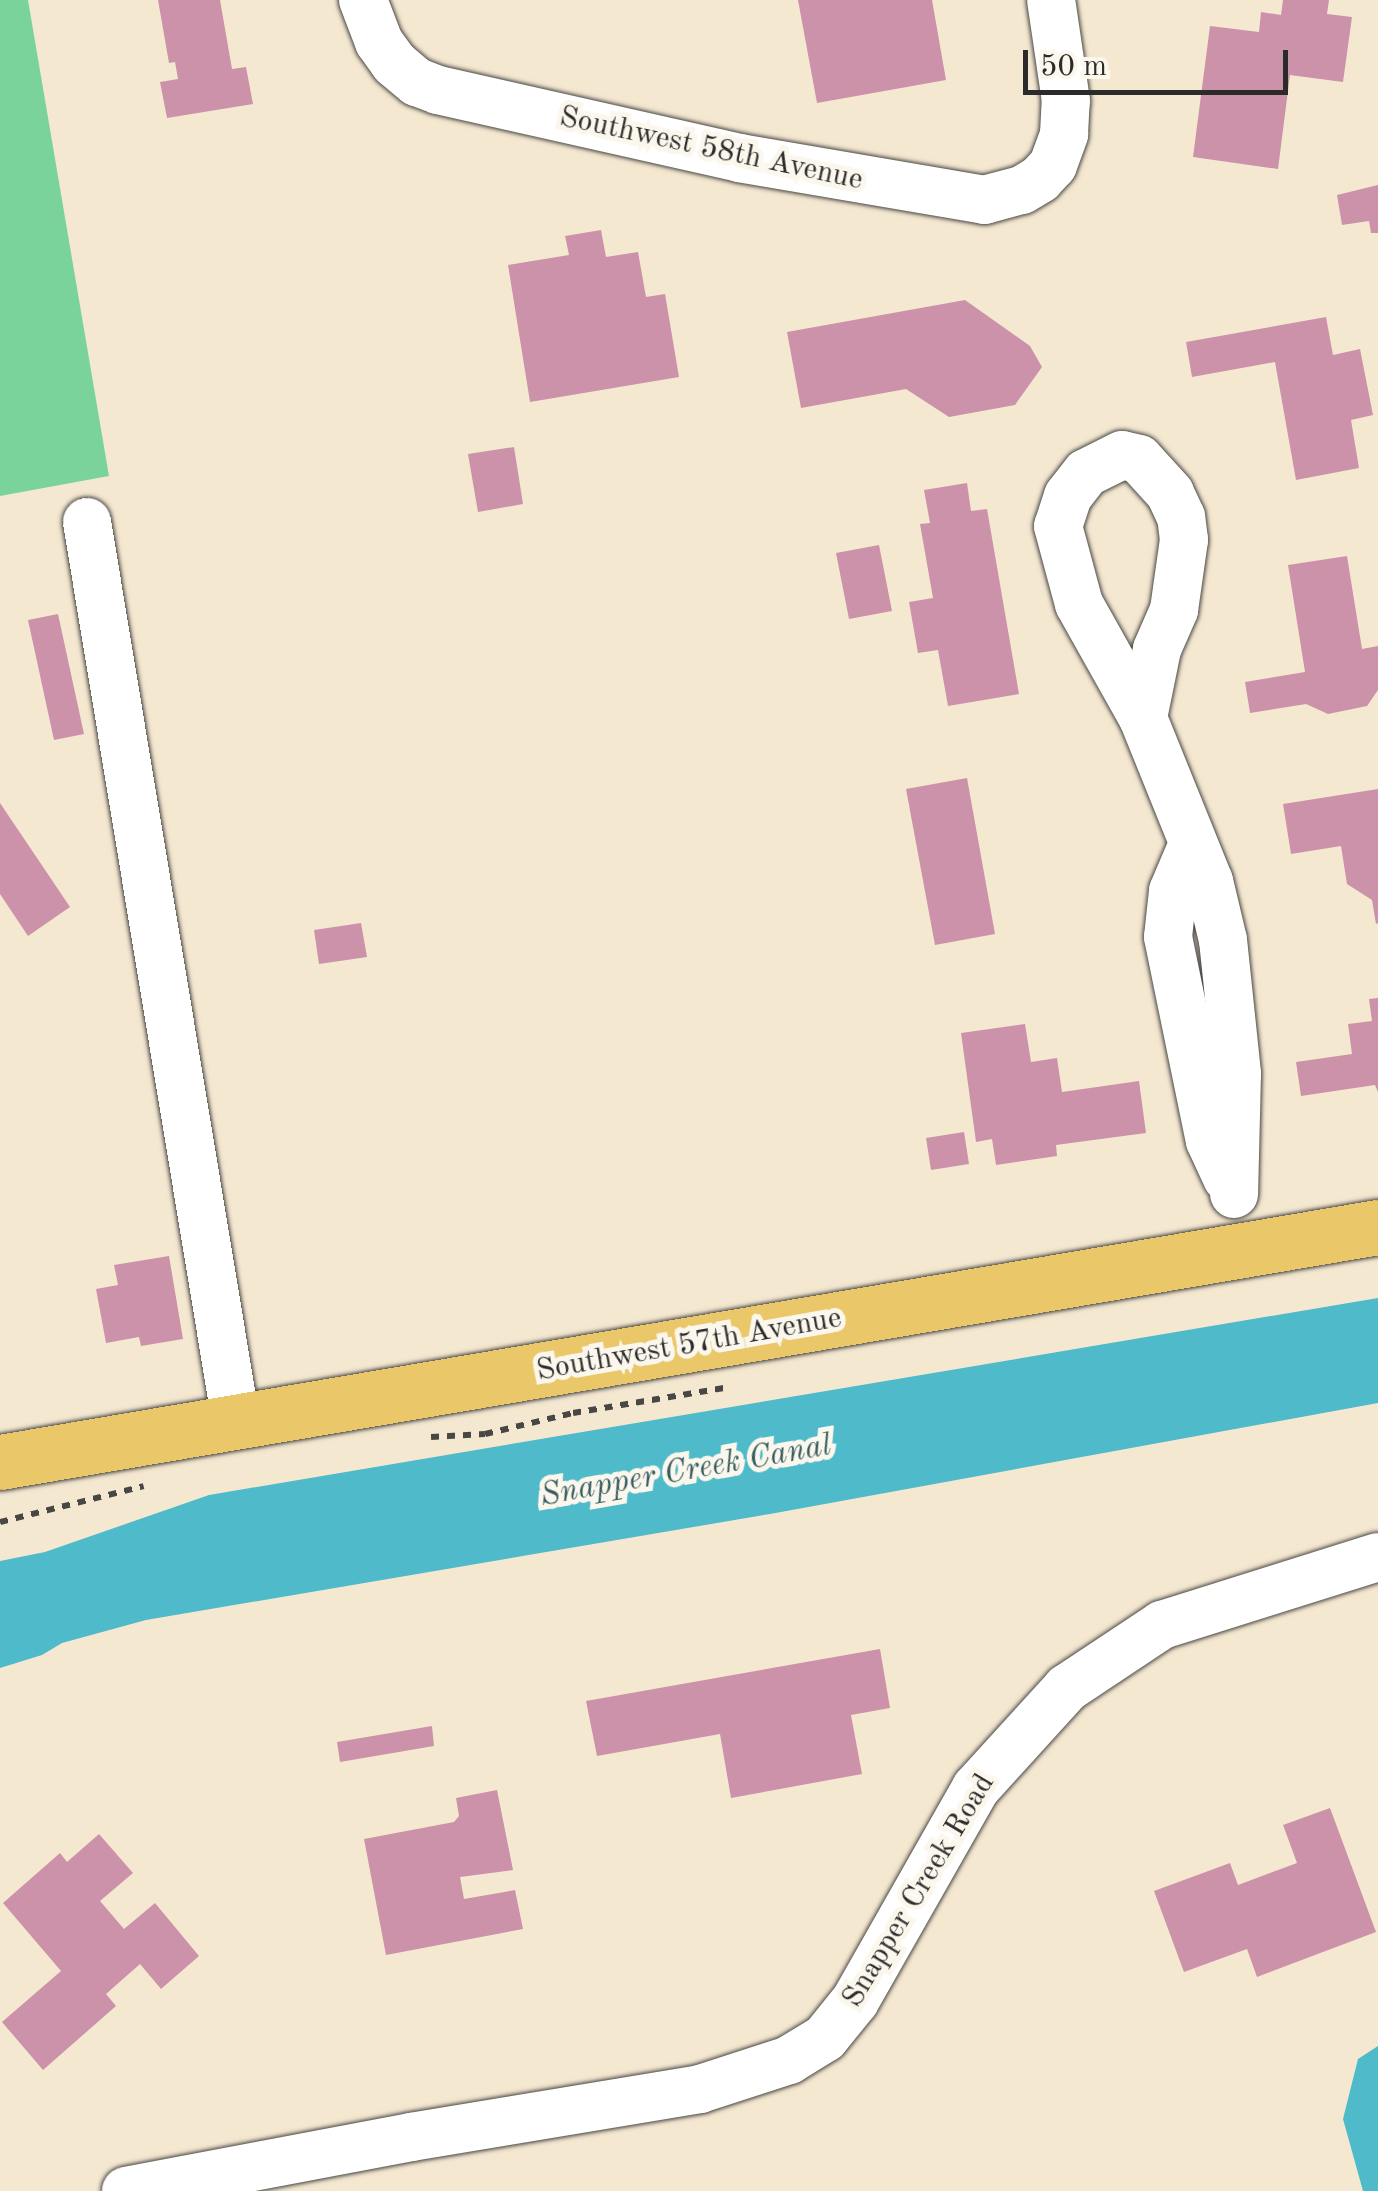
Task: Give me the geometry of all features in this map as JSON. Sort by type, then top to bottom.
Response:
[{"type":"main road","name":"Southwest 57th Avenue","points":[[0,1462],[1378,1227]]},
{"type":"street","name":"Southwest 58th Avenue","points":[[371,21],[417,82],[438,90],[739,158],[961,200],[1003,198],[1022,190],[1052,165],[1064,134],[1066,101],[1052,0]]},
{"type":"street","points":[[1143,718],[1157,648],[1174,610],[1184,540],[1170,493],[1139,460],[1122,455],[1086,473],[1068,496],[1058,526],[1079,604],[1143,718],[1209,881],[1223,940],[1237,1074],[1234,1194],[1244,1250]]},
{"type":"street","points":[[87,522],[236,1422]]},
{"type":"street","name":"Snapper Creek Road","points":[[126,2191],[411,2137],[700,2089],[768,2068],[808,2050],[825,2038],[872,1976],[976,1788],[1067,1688],[1162,1625],[1378,1556]]},
{"type":"green space","points":[[0,0],[28,0],[109,476],[0,496]]},
{"type":"water","name":"Snapper Creek Canal","points":[[1378,1298],[1378,1403],[770,1514],[146,1620],[62,1643],[42,1655],[0,1668],[0,1561],[45,1552],[209,1495]]},
{"type":"water","points":[[1378,2046],[1378,2191],[1363,2191],[1343,2119],[1358,2059]]},
{"type":"building","points":[[158,0],[220,0],[232,69],[246,67],[253,104],[167,118],[160,82],[178,79],[175,62],[169,63]]},
{"type":"building","points":[[798,0],[932,0],[946,80],[817,103]]},
{"type":"building","points":[[1283,0],[1329,0],[1327,14],[1352,17],[1343,82],[1290,75],[1278,169],[1193,157],[1210,26],[1259,32],[1261,12],[1281,15]]},
{"type":"building","points":[[1378,185],[1378,233],[1371,233],[1369,221],[1342,225],[1337,195]]},
{"type":"building","points":[[601,230],[606,257],[638,252],[646,297],[665,294],[679,377],[530,402],[508,265],[569,255],[565,236]]},
{"type":"building","points":[[965,300],[1030,346],[1042,367],[1015,405],[949,417],[906,389],[801,408],[787,332]]},
{"type":"building","points":[[1326,317],[1333,355],[1360,349],[1373,415],[1351,420],[1359,468],[1296,480],[1275,362],[1192,377],[1186,342]]},
{"type":"building","points":[[514,447],[523,504],[478,512],[468,454]]},
{"type":"building","points":[[967,483],[971,511],[987,509],[1019,694],[948,706],[938,650],[918,653],[909,602],[933,598],[920,524],[930,523],[924,490]]},
{"type":"building","points":[[879,545],[892,611],[849,619],[836,553]]},
{"type":"building","points":[[1347,556],[1362,649],[1378,646],[1378,690],[1367,706],[1328,714],[1306,704],[1250,713],[1245,682],[1305,672],[1288,565]]},
{"type":"building","points":[[58,614],[84,734],[54,740],[28,620]]},
{"type":"building","points":[[967,778],[995,934],[935,945],[906,789]]},
{"type":"building","points":[[1378,789],[1376,924],[1372,900],[1347,884],[1341,846],[1291,854],[1283,804]]},
{"type":"building","points":[[0,803],[70,907],[28,936],[0,894]]},
{"type":"building","points":[[361,923],[367,957],[319,964],[314,930]]},
{"type":"building","points":[[1378,998],[1378,1092],[1375,1085],[1301,1096],[1296,1062],[1352,1054],[1348,1024],[1372,1021],[1369,999]]},
{"type":"building","points":[[1025,1024],[1031,1062],[1057,1058],[1062,1092],[1139,1081],[1146,1133],[1056,1145],[1057,1156],[996,1165],[992,1139],[976,1142],[961,1033]]},
{"type":"building","points":[[964,1132],[969,1164],[931,1170],[926,1138]]},
{"type":"building","points":[[169,1256],[183,1339],[141,1346],[139,1337],[106,1343],[96,1289],[118,1285],[114,1265]]},
{"type":"building","points":[[880,1649],[890,1708],[851,1715],[862,1774],[731,1798],[720,1734],[597,1756],[586,1701]]},
{"type":"building","points":[[432,1726],[434,1746],[340,1762],[337,1742]]},
{"type":"building","points":[[497,1790],[513,1870],[460,1877],[464,1899],[515,1890],[523,1929],[386,1955],[364,1839],[454,1822],[459,1816],[456,1798]]},
{"type":"building","points":[[1330,1808],[1376,1932],[1257,1977],[1247,1949],[1184,1972],[1154,1891],[1230,1863],[1238,1885],[1297,1863],[1283,1825]]},
{"type":"building","points":[[99,1834],[133,1873],[100,1901],[124,1929],[155,1903],[199,1956],[161,1989],[140,1964],[106,1994],[116,2006],[43,2070],[2,2022],[61,1971],[3,1903],[60,1853],[67,1862]]}]
